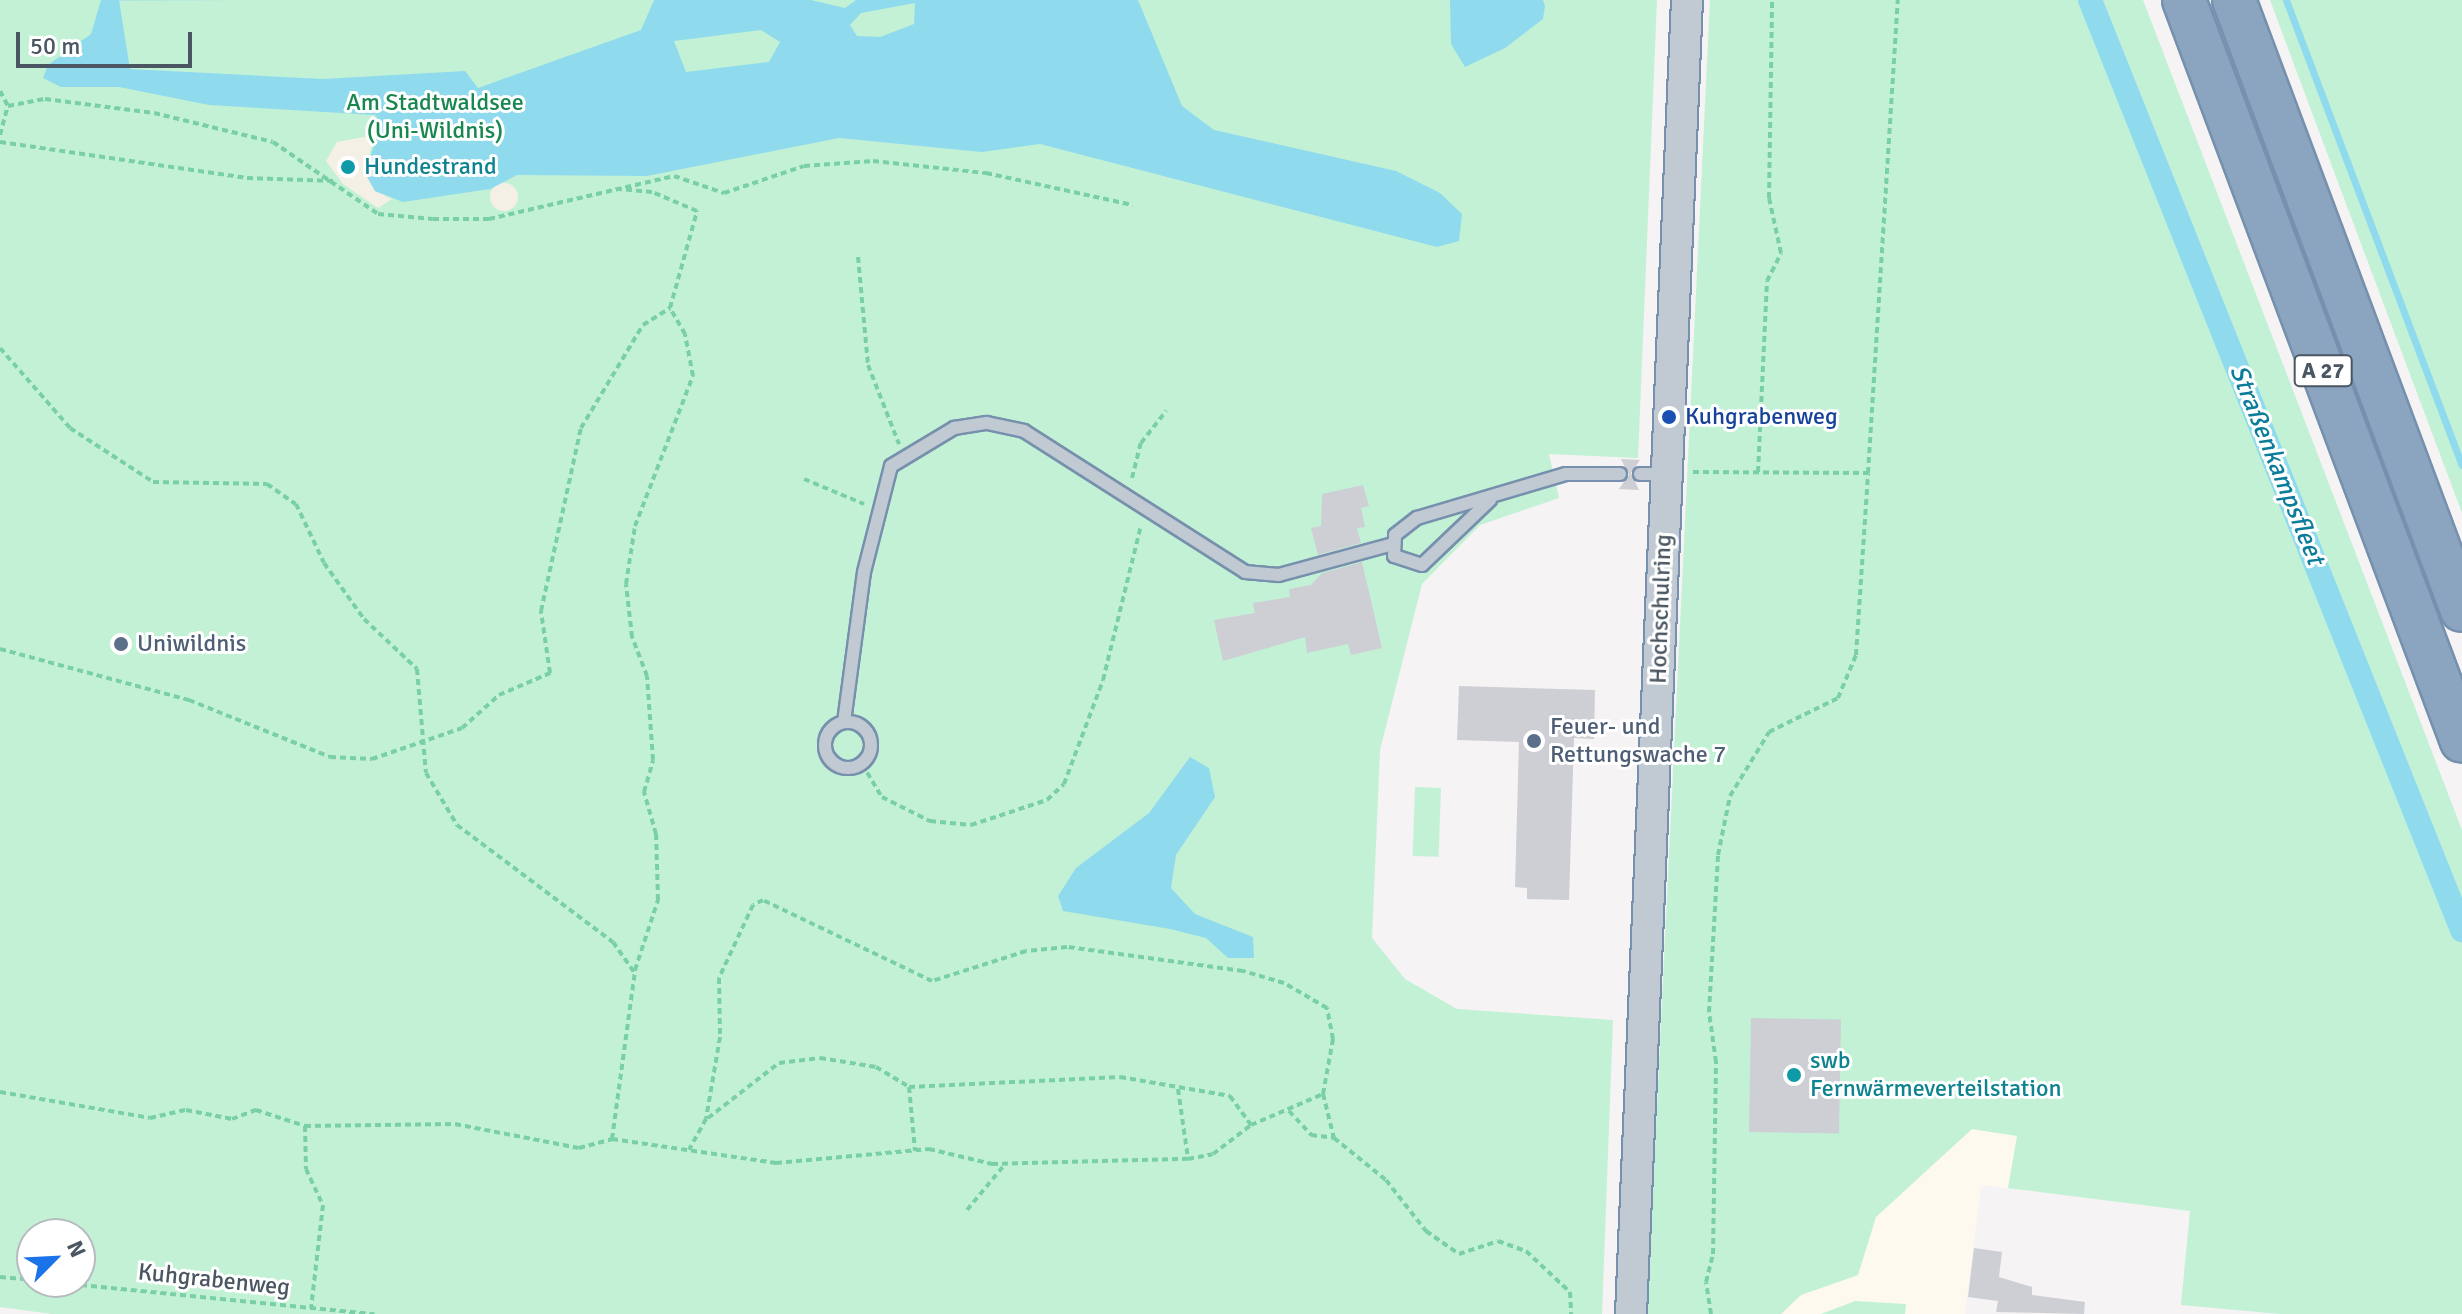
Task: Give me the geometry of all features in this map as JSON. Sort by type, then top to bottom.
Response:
[{"type":"highway","name":"A 27","points":[[2184,0],[2462,741]]},
{"type":"highway","name":"A 27","points":[[2234,0],[2462,610]]},
{"type":"street","name":"Hochschulring","points":[[1631,1314],[1653,474],[1687,0]]},
{"type":"lane","points":[[844,722],[869,737],[862,764],[844,768],[826,751],[827,736],[844,722],[878,509],[891,466],[904,453],[954,428],[987,423],[1024,431],[1128,492],[1245,572],[1279,575],[1393,544]]},
{"type":"lane","points":[[1490,500],[1422,565],[1394,556],[1393,544],[1399,529],[1441,511],[1490,500],[1566,474],[1620,474]]},
{"type":"path","points":[[1758,472],[1767,281],[1781,253],[1769,198],[1772,0]]},
{"type":"path","points":[[1711,1314],[1706,1282],[1713,1254],[1716,1062],[1709,1012],[1718,855],[1730,796],[1769,732],[1838,698],[1856,655],[1868,473],[1881,351],[1898,0]]},
{"type":"path","points":[[0,91],[8,106],[0,135]]},
{"type":"path","points":[[8,106],[45,99],[154,113],[273,142],[336,181],[378,214],[433,219],[489,219],[674,176],[724,193],[804,166],[873,161],[986,173],[1133,205]]},
{"type":"path","points":[[0,142],[247,178],[336,181]]},
{"type":"path","points":[[0,649],[189,700],[330,757],[372,759],[426,737],[462,728],[499,695],[550,673],[541,611],[581,428],[643,325],[670,308],[697,211],[652,192],[619,189]]},
{"type":"path","points":[[858,257],[868,365],[877,403],[904,453]]},
{"type":"path","points":[[612,1139],[635,974],[658,900],[656,834],[644,792],[653,760],[647,676],[632,637],[626,584],[635,526],[693,376],[685,334],[670,308]]},
{"type":"path","points":[[0,348],[70,428],[153,482],[267,484],[296,504],[324,563],[364,619],[417,669],[426,737],[426,773],[457,825],[613,942],[635,974]]},
{"type":"path","points":[[1128,492],[1141,443],[1166,411]]},
{"type":"path","points":[[1653,474],[1868,473]]},
{"type":"path","points":[[804,479],[878,509]]},
{"type":"path","points":[[862,764],[882,797],[930,821],[971,825],[1004,817],[1064,784],[1103,680],[1146,505]]},
{"type":"path","points":[[689,1150],[706,1119],[720,1037],[719,978],[753,905],[763,900],[932,981],[1026,951],[1067,947],[1146,953],[1284,983],[1327,1008],[1333,1039],[1323,1094],[1334,1138]]},
{"type":"path","points":[[706,1119],[779,1063],[820,1058],[876,1067],[909,1087],[1120,1077],[1230,1096],[1251,1125]]},
{"type":"path","points":[[909,1087],[915,1151]]},
{"type":"path","points":[[1178,1089],[1188,1159]]},
{"type":"path","points":[[0,1092],[150,1118],[186,1110],[232,1119],[256,1110],[305,1126],[455,1124],[579,1148],[612,1139],[776,1163],[915,1151],[1006,1163],[1188,1159],[1213,1154],[1251,1125],[1323,1094]]},
{"type":"path","points":[[1289,1111],[1311,1135],[1334,1138],[1386,1180],[1426,1231],[1459,1254],[1498,1241],[1526,1251],[1570,1292],[1571,1314]]},
{"type":"path","points":[[305,1126],[309,1180],[323,1205],[311,1308]]},
{"type":"path","points":[[967,1210],[1006,1163]]},
{"type":"path","name":"Kuhgrabenweg","points":[[96,1286],[374,1314]]},
{"type":"shaded area","points":[[1972,1129],[2017,1136],[2008,1188],[1981,1185],[1965,1314],[1781,1314],[1801,1295],[1858,1275],[1876,1217]]},
{"type":"green space","name":"Am Stadtwaldsee (Uni-Wildnis)","points":[[0,0],[1657,0],[1638,458],[1549,454],[1559,498],[1480,525],[1422,584],[1380,750],[1372,938],[1405,979],[1457,1009],[1613,1020],[1602,1314],[52,1314],[0,1307]]},
{"type":"green space","points":[[1710,0],[2143,0],[2462,830],[2462,1314],[2280,1314],[2181,1305],[2190,1211],[2008,1188],[2017,1136],[1972,1129],[1876,1217],[1858,1275],[1801,1295],[1781,1314],[1647,1314]]},
{"type":"green space","points":[[2270,0],[2462,0],[2462,513],[2342,193]]},
{"type":"green space","points":[[1415,787],[1441,788],[1439,857],[1413,856]]},
{"type":"green space","points":[[1855,1301],[1906,1304],[1905,1314],[1821,1314]]},
{"type":"sand","name":"Hundestrand","points":[[374,135],[365,173],[375,191],[392,199],[378,208],[343,184],[326,161],[337,142]]},
{"type":"sand","points":[[504,183],[514,187],[518,197],[514,207],[504,211],[494,207],[490,197],[494,187]]},
{"type":"water","points":[[101,0],[119,0],[130,69],[323,79],[465,71],[478,88],[641,30],[654,0],[811,0],[845,8],[856,0],[1138,0],[1182,106],[1214,130],[1396,171],[1440,193],[1462,214],[1459,241],[1437,247],[1040,144],[982,152],[839,138],[647,176],[517,175],[490,189],[403,202],[375,191],[365,173],[381,123],[375,115],[209,105],[119,87],[61,87],[43,78],[48,65],[91,34]],"holes":[[[915,3],[914,24],[880,37],[857,36],[850,25],[861,13]],[[761,30],[780,42],[769,62],[686,72],[674,41]]]},
{"type":"water","points":[[1450,0],[1543,0],[1545,6],[1543,19],[1505,48],[1465,67],[1451,44]]},
{"type":"water","points":[[1190,757],[1209,768],[1215,797],[1176,855],[1171,888],[1195,914],[1253,937],[1254,958],[1228,958],[1206,938],[1170,929],[1063,911],[1058,896],[1076,868],[1149,813]]},
{"type":"building","points":[[1621,459],[1640,460],[1631,473],[1639,490],[1619,489],[1629,475]]},
{"type":"building","points":[[1363,485],[1369,506],[1361,508],[1365,527],[1357,528],[1361,543],[1318,555],[1311,528],[1321,526],[1322,494]]},
{"type":"building","points":[[1362,562],[1382,648],[1351,655],[1348,644],[1307,653],[1305,637],[1223,661],[1214,620],[1255,613],[1253,603],[1290,597],[1289,589],[1311,585],[1322,573]]},
{"type":"building","points":[[1459,686],[1595,690],[1594,739],[1574,738],[1569,900],[1527,899],[1527,888],[1515,887],[1519,742],[1457,740]]},
{"type":"building","name":"swb Fernwärmeverteilstation","points":[[1751,1018],[1841,1020],[1839,1134],[1749,1132]]},
{"type":"building","points":[[1974,1248],[2002,1252],[1999,1277],[2032,1287],[2032,1295],[2085,1302],[2084,1314],[1996,1312],[1998,1301],[1968,1297]]},
{"type":"waterway","name":"Straßenkampsfleet","points":[[2090,0],[2462,930]]},
{"type":"waterway","points":[[2286,0],[2462,465]]},
{"type":"place","name":"Hundestrand","points":[[348,167]]},
{"type":"place","name":"Kuhgrabenweg","points":[[1669,417]]},
{"type":"place","name":"Uniwildnis","points":[[121,644]]},
{"type":"place","name":"Feuer- und Rettungswache 7","points":[[1534,741]]},
{"type":"place","name":"swb Fernwärmeverteilstation","points":[[1794,1075]]}]
